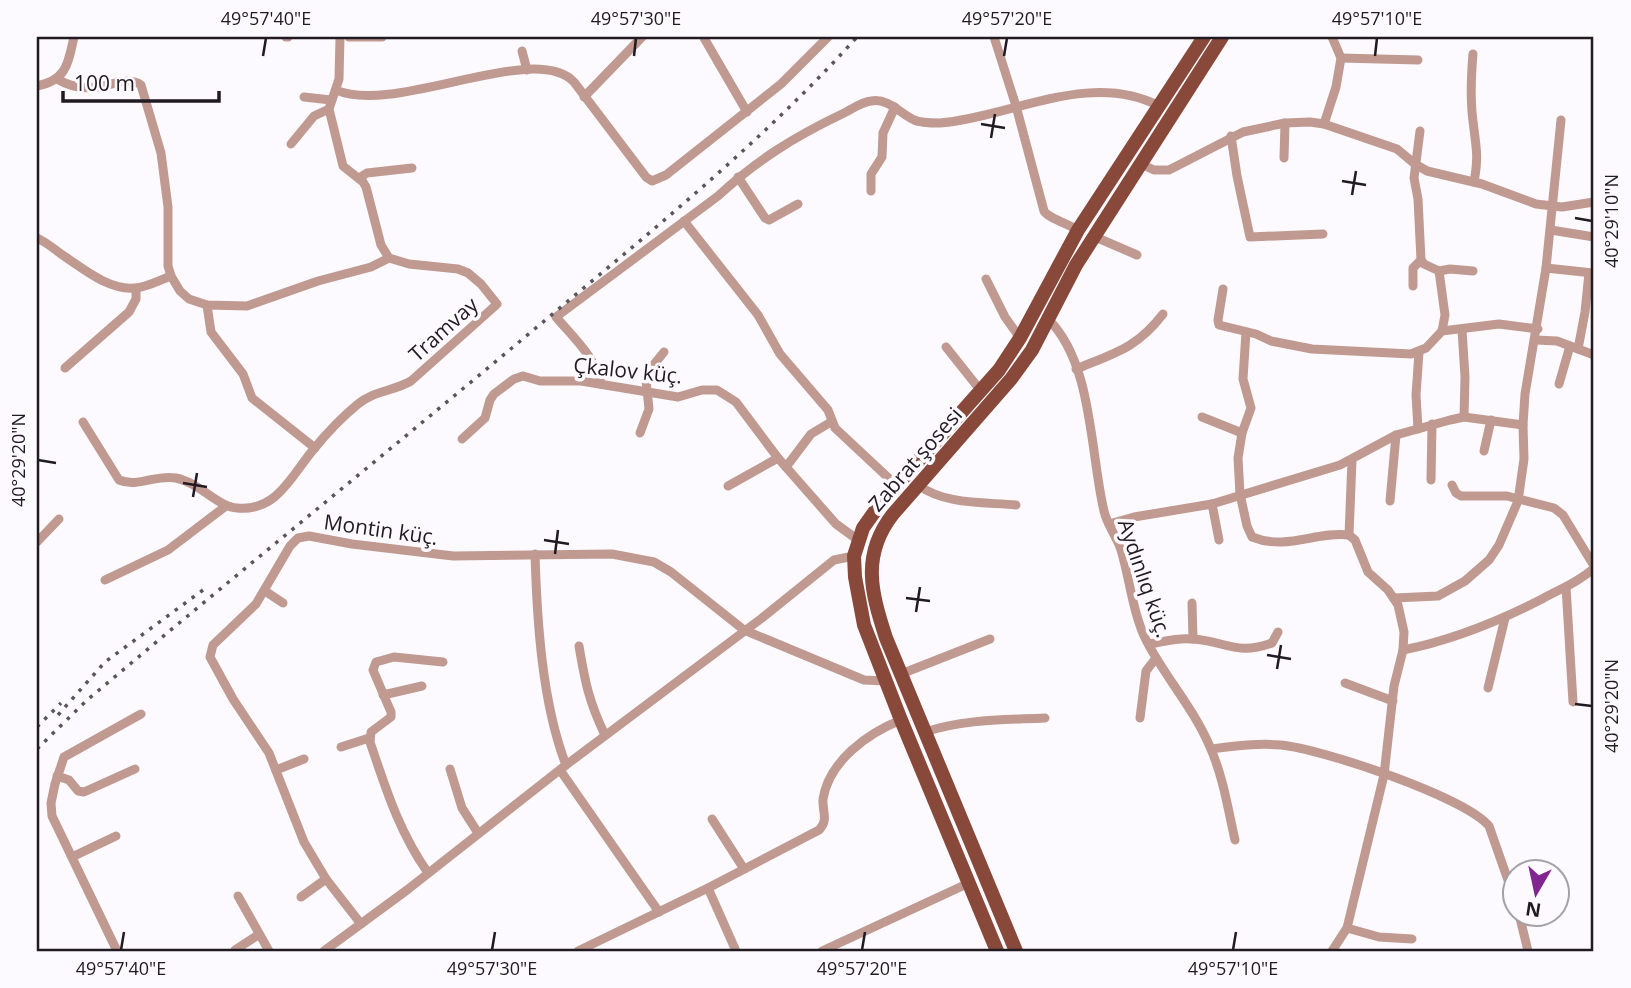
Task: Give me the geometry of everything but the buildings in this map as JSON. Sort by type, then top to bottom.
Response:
[{"type":"main road","name":"Zabrat şosesi","points":[[997,951],[864,625],[854,556],[858,540],[871,516],[999,370],[1020,338],[1078,230],[1204,37]]},
{"type":"main road","name":"Zabrat şosesi","points":[[1016,951],[881,621],[871,561],[883,526],[1011,379],[1032,350],[1093,236],[1222,37]]},
{"type":"main road","points":[[1128,154],[1141,164]]},
{"type":"street","points":[[37,86],[57,79],[65,69],[74,37]]},
{"type":"street","points":[[291,144],[314,116],[330,105],[341,65],[340,37]]},
{"type":"street","points":[[349,37],[382,37]]},
{"type":"street","points":[[336,90],[352,95],[375,96],[494,73],[559,70],[574,82],[646,177],[652,181],[666,174],[747,112],[801,66],[828,37]]},
{"type":"street","points":[[995,37],[1044,211],[1046,215],[1064,221],[1078,230]]},
{"type":"street","points":[[1324,124],[1336,87],[1341,58],[1332,37]]},
{"type":"street","points":[[704,38],[747,112]]},
{"type":"street","points":[[584,97],[636,39]]},
{"type":"street","points":[[522,51],[527,70]]},
{"type":"street","points":[[1474,54],[1471,79],[1473,121],[1478,147],[1474,182]]},
{"type":"street","points":[[1341,58],[1418,60]]},
{"type":"street","points":[[57,79],[73,86],[94,88],[132,81],[141,85],[161,153],[168,207],[167,253],[171,276],[189,299],[207,305],[247,306],[318,281],[371,267],[389,258],[381,245],[366,187],[343,166],[330,105]]},
{"type":"street","points":[[601,384],[598,372],[590,360],[556,317],[718,196],[737,177],[787,142],[821,124],[870,101],[882,101],[914,120],[939,123],[1016,106],[1096,93],[1135,96],[1158,106]]},
{"type":"street","points":[[304,97],[330,105]]},
{"type":"street","points":[[871,191],[871,174],[881,158],[883,133],[895,107]]},
{"type":"street","points":[[1394,598],[1438,596],[1465,581],[1489,560],[1499,545],[1518,501],[1524,459],[1525,394],[1538,328],[1551,230],[1561,120]]},
{"type":"street","points":[[1141,164],[1154,170],[1169,170],[1231,136],[1285,123],[1324,124],[1397,149],[1427,171],[1474,182],[1536,204],[1575,206],[1594,202]]},
{"type":"street","points":[[1284,158],[1285,123]]},
{"type":"street","points":[[1420,131],[1414,178],[1418,199],[1421,260],[1439,271],[1473,271]]},
{"type":"street","points":[[1231,136],[1250,237],[1322,234]]},
{"type":"street","points":[[359,178],[367,173],[412,168]]},
{"type":"street","points":[[737,177],[769,220],[799,204]]},
{"type":"street","points":[[684,221],[758,315],[774,345],[823,404],[842,437],[896,485]]},
{"type":"street","points":[[1551,230],[1594,237]]},
{"type":"street","points":[[1093,236],[1137,255]]},
{"type":"street","points":[[37,239],[116,286],[136,289],[171,276]]},
{"type":"street","name":"Tramvay","points":[[226,506],[242,509],[252,507],[280,494],[314,448],[356,405],[371,395],[395,390],[411,381],[497,304],[468,273],[389,258]]},
{"type":"street","points":[[1413,286],[1413,268],[1421,260]]},
{"type":"street","points":[[1546,268],[1592,273],[1590,312],[1559,384]]},
{"type":"street","points":[[1418,429],[1416,395],[1419,352],[1442,331],[1445,315],[1439,271]]},
{"type":"street","points":[[986,279],[1005,317],[1020,338]]},
{"type":"street","points":[[65,368],[129,312],[134,306],[136,289]]},
{"type":"street","points":[[1223,289],[1219,325],[1271,341],[1312,349],[1419,352]]},
{"type":"street","points":[[207,305],[211,332],[243,374],[252,398],[314,448]]},
{"type":"street","points":[[1076,369],[1138,342],[1149,333],[1163,314]]},
{"type":"street","name":"Aydınlıq küç.","points":[[1048,319],[1059,330],[1076,369],[1085,402],[1104,513],[1119,545],[1143,633],[1211,749],[1235,840]]},
{"type":"street","points":[[1442,331],[1499,324],[1538,328]]},
{"type":"street","points":[[1462,330],[1464,417]]},
{"type":"street","points":[[1246,332],[1243,379],[1251,408],[1242,433],[1238,458],[1240,494],[1252,537],[1263,541],[1295,542],[1339,534],[1349,535],[1355,540],[1368,572],[1394,598],[1402,618],[1403,650],[1396,672],[1384,775],[1347,928],[1332,951]]},
{"type":"street","points":[[1536,340],[1557,341],[1594,355]]},
{"type":"street","points":[[946,347],[981,391]]},
{"type":"street","points":[[640,433],[649,409],[646,380],[651,368],[664,352]]},
{"type":"street","name":"Çkalov küç.","points":[[462,439],[485,418],[489,400],[514,379],[523,376],[551,383],[570,381],[601,384],[678,397],[709,389],[726,394],[736,402],[778,458],[836,524],[858,540]]},
{"type":"street","points":[[1202,417],[1242,433]]},
{"type":"street","points":[[1109,524],[1212,503],[1339,465],[1396,435],[1432,424],[1464,417],[1523,425]]},
{"type":"street","points":[[1483,451],[1491,420]]},
{"type":"street","points":[[83,422],[118,480],[138,483],[160,477],[176,478],[213,495],[226,506],[168,550],[105,580]]},
{"type":"street","points":[[786,467],[811,434],[831,422]]},
{"type":"street","points":[[1431,480],[1432,424]]},
{"type":"street","points":[[1391,501],[1396,435]]},
{"type":"street","points":[[728,486],[778,458]]},
{"type":"street","points":[[1349,535],[1352,460]]},
{"type":"street","points":[[918,485],[930,495],[944,498],[1016,505]]},
{"type":"street","points":[[1403,650],[1436,644],[1505,618],[1582,578],[1594,567],[1563,515],[1554,508],[1518,501],[1507,496],[1461,496],[1452,485]]},
{"type":"street","points":[[1212,503],[1219,540]]},
{"type":"street","points":[[37,542],[59,519]]},
{"type":"street","name":"Montin küç.","points":[[360,924],[326,878],[296,826],[263,742],[233,699],[210,657],[213,645],[249,612],[290,546],[302,536],[453,556],[612,554],[654,562],[671,572],[744,630],[864,680],[885,681]]},
{"type":"street","points":[[535,554],[538,612],[548,700],[563,767],[659,912]]},
{"type":"street","points":[[324,951],[834,560],[854,556]]},
{"type":"street","points":[[1566,587],[1573,702]]},
{"type":"street","points":[[265,590],[283,603]]},
{"type":"street","points":[[1192,603],[1193,639]]},
{"type":"street","points":[[1488,688],[1505,618]]},
{"type":"street","points":[[1149,644],[1193,639],[1240,650],[1255,649],[1272,643],[1278,632]]},
{"type":"street","points":[[901,674],[990,639]]},
{"type":"street","points":[[579,646],[586,691],[605,735]]},
{"type":"street","points":[[341,747],[369,738],[374,729],[391,717],[373,670],[376,662],[394,657],[443,662]]},
{"type":"street","points":[[1140,718],[1146,671],[1156,658]]},
{"type":"street","points":[[1345,683],[1392,701]]},
{"type":"street","points":[[383,695],[422,686]]},
{"type":"street","points":[[117,951],[52,816],[51,803],[64,757],[141,714]]},
{"type":"street","points":[[925,732],[947,724],[972,721],[1045,718]]},
{"type":"street","points":[[578,951],[819,830],[825,819],[824,794],[829,780],[842,761],[872,733],[901,720]]},
{"type":"street","points":[[369,738],[399,824],[428,873]]},
{"type":"street","points":[[1211,749],[1243,745],[1282,745],[1319,752],[1437,794],[1482,818],[1489,826],[1502,863]]},
{"type":"street","points":[[276,770],[304,759]]},
{"type":"street","points":[[57,776],[69,780],[78,791],[84,792],[135,768]]},
{"type":"street","points":[[450,769],[462,808],[478,833]]},
{"type":"street","points":[[712,818],[744,869]]},
{"type":"street","points":[[72,857],[116,836]]},
{"type":"street","points":[[301,897],[326,878]]},
{"type":"street","points":[[822,951],[968,883]]},
{"type":"street","points":[[708,888],[736,951]]},
{"type":"street","points":[[238,896],[269,951]]},
{"type":"street","points":[[1347,928],[1379,937],[1412,939]]},
{"type":"street","points":[[1522,928],[1528,951]]},
{"type":"street","points":[[235,950],[258,935]]},
{"type":"street","points":[[599,940],[604,951]]},
{"type":"railway","points":[[37,749],[86,701],[669,216],[785,112],[857,37]]},
{"type":"railway","points":[[58,715],[105,662],[203,590]]},
{"type":"railway","points":[[37,727],[61,703]]}]
